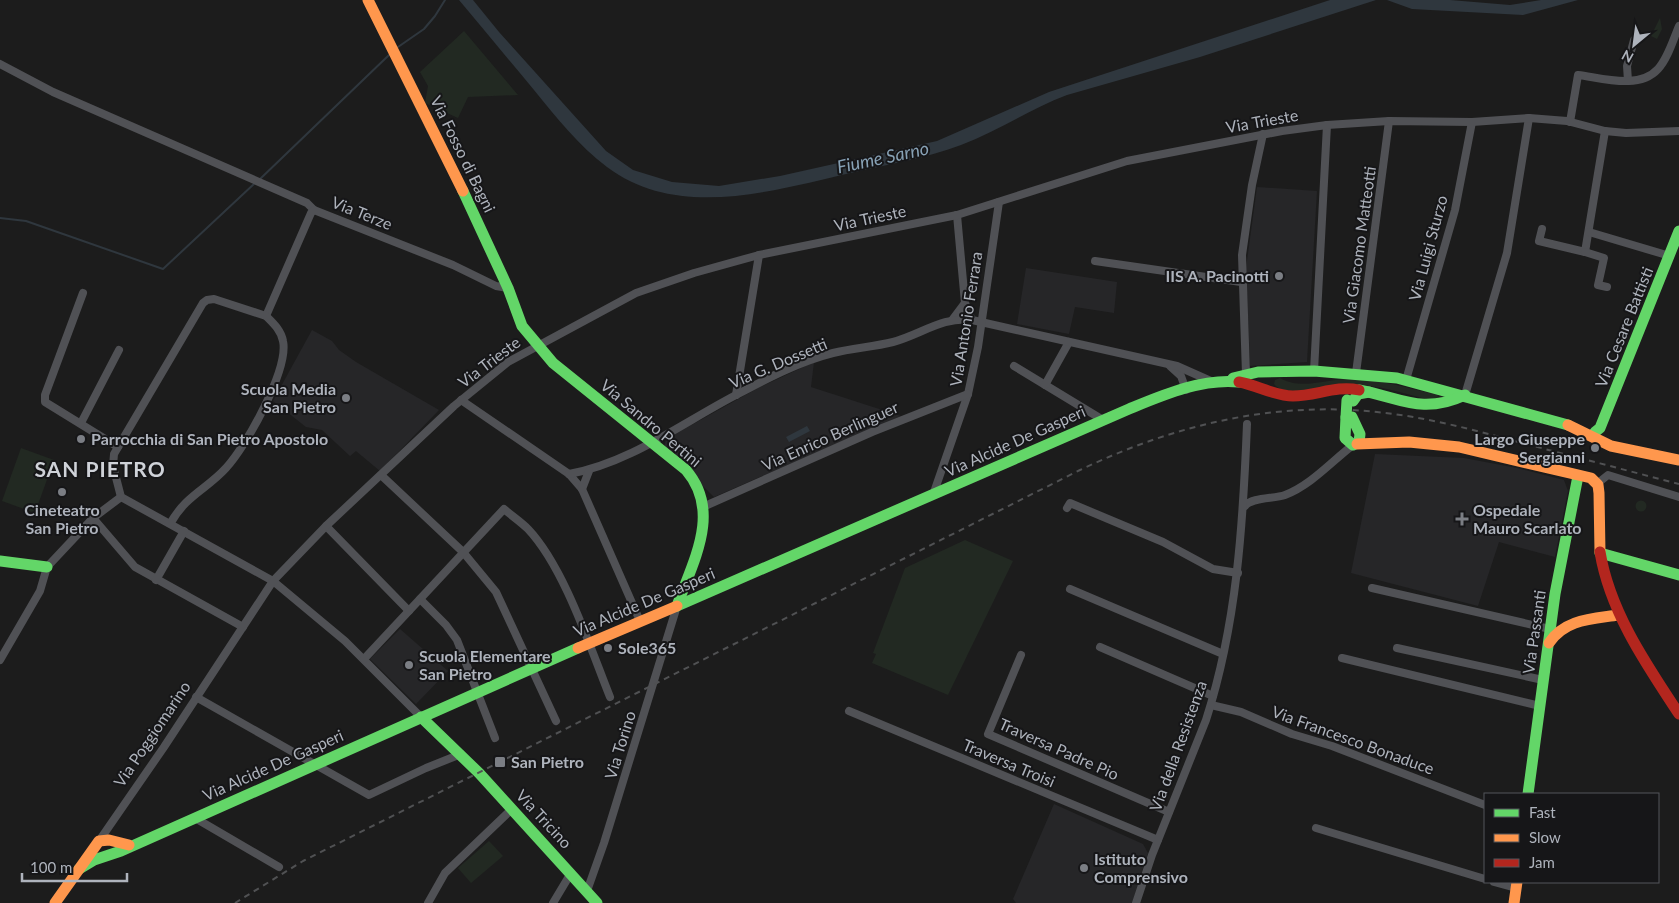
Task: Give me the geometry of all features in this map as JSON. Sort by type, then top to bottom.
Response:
[{"type":"main road","name":"Via Fosso di Bagni","points":[[368,0],[447,157],[508,288],[522,326],[533,347]]},
{"type":"main road","name":"Via Cesare Battisti","points":[[1595,436],[1600,428],[1679,231]]},
{"type":"main road","name":"Via Sandro Pertini","points":[[533,347],[689,474],[699,488],[705,506]]},
{"type":"main road","name":"Via Alcide De Gasperi","points":[[79,869],[105,855],[196,818],[532,667],[677,606],[1103,420],[1186,390],[1227,381],[1246,374],[1314,371],[1356,373],[1406,380],[1563,423],[1624,448],[1679,460]]},
{"type":"main road","points":[[1275,393],[1268,386],[1268,381],[1271,376],[1281,372]]},
{"type":"main road","name":"Via Alcide De Gasperi","points":[[1227,381],[1254,384],[1275,393],[1303,396],[1341,388],[1371,392],[1416,405],[1434,405],[1465,395]]},
{"type":"main road","points":[[1434,405],[1443,396],[1437,388]]},
{"type":"main road","points":[[1327,391],[1341,393],[1350,401]]},
{"type":"main road","points":[[1352,442],[1349,417],[1350,401],[1358,394],[1371,392]]},
{"type":"main road","points":[[1349,417],[1360,436],[1352,442]]},
{"type":"main road","points":[[1358,430],[1384,440]]},
{"type":"main road","points":[[1352,442],[1384,440],[1467,447],[1578,476],[1601,480],[1600,553],[1618,614],[1643,661],[1679,714]]},
{"type":"main road","name":"Via Passanti","points":[[1528,793],[1567,520],[1578,476]]},
{"type":"main road","points":[[677,606],[704,522],[705,506]]},
{"type":"main road","points":[[1600,553],[1679,575]]},
{"type":"main road","points":[[0,561],[47,567]]},
{"type":"main road","points":[[1554,605],[1560,617],[1572,622]]},
{"type":"main road","points":[[1549,644],[1556,632],[1572,622],[1618,614]]},
{"type":"main road","name":"Via Tricino","points":[[422,718],[461,754],[597,903]]},
{"type":"main road","points":[[101,842],[129,845]]},
{"type":"main road","points":[[101,842],[113,847],[105,855]]},
{"type":"main road","name":"Via Poggiomarino","points":[[55,903],[101,842]]},
{"type":"main road","points":[[1514,903],[1516,885]]},
{"type":"street","points":[[1570,122],[1578,74],[1628,82],[1648,76],[1659,68],[1679,26]]},
{"type":"street","points":[[1628,82],[1628,66],[1634,40]]},
{"type":"street","points":[[0,64],[53,92],[307,203],[314,210]]},
{"type":"street","points":[[1465,395],[1506,253],[1529,118]]},
{"type":"street","name":"Via Trieste","points":[[273,581],[326,526],[461,400],[508,362],[636,293],[694,273],[759,255],[956,215],[1127,161],[1263,134],[1327,124],[1389,121],[1472,122],[1529,118],[1570,122],[1605,131],[1642,134],[1679,131]]},
{"type":"street","name":"Via Giacomo Matteotti","points":[[1356,373],[1389,121]]},
{"type":"street","name":"Via Luigi Sturzo","points":[[1406,380],[1455,210],[1472,122]]},
{"type":"street","points":[[1314,371],[1327,124]]},
{"type":"street","points":[[1585,252],[1605,131]]},
{"type":"street","points":[[1246,374],[1241,282],[1244,238],[1263,134]]},
{"type":"street","name":"Via Antonio Ferrara","points":[[933,495],[968,394],[999,202]]},
{"type":"street","name":"Via Terze","points":[[266,316],[314,210],[444,261],[496,286],[508,288]]},
{"type":"street","points":[[956,215],[965,303],[972,320]]},
{"type":"street","points":[[1542,229],[1538,241],[1604,258],[1598,285],[1607,287]]},
{"type":"street","points":[[1589,232],[1670,256]]},
{"type":"street","points":[[736,395],[759,255]]},
{"type":"street","points":[[1095,261],[1241,282]]},
{"type":"street","points":[[83,293],[44,398],[49,406],[118,446]]},
{"type":"street","points":[[170,524],[179,508],[228,466],[238,452],[276,380],[282,361],[283,341],[280,331],[266,316],[214,300],[207,300],[203,303],[114,454],[113,466],[121,496],[170,524],[273,581],[364,659],[422,718]]},
{"type":"street","points":[[953,319],[965,303]]},
{"type":"street","name":"Via G. Dossetti","points":[[569,474],[589,471],[652,443],[736,395],[822,356],[892,342],[953,319],[972,320],[1167,363],[1214,383]]},
{"type":"street","points":[[1045,384],[1069,342]]},
{"type":"street","points":[[81,423],[119,350]]},
{"type":"street","points":[[1167,363],[1180,376],[1186,390]]},
{"type":"street","points":[[1014,366],[1103,420]]},
{"type":"street","name":"Via Enrico Berlinguer","points":[[705,506],[897,421],[968,394]]},
{"type":"street","points":[[461,400],[569,474],[582,489],[640,621]]},
{"type":"street","name":"Via della Resistenza","points":[[1136,903],[1158,840],[1211,705],[1223,654],[1238,573],[1245,506],[1247,424]]},
{"type":"street","points":[[1245,506],[1250,502],[1274,498],[1296,490],[1308,483],[1352,442]]},
{"type":"street","points":[[582,489],[589,471]]},
{"type":"street","points":[[381,475],[463,552],[496,592],[556,721]]},
{"type":"street","points":[[1601,480],[1608,475],[1679,497]]},
{"type":"street","points":[[1,656],[40,591],[47,567],[93,518],[121,496]]},
{"type":"street","points":[[1067,508],[1070,503],[1164,542],[1213,569],[1238,573]]},
{"type":"street","points":[[364,659],[504,509],[528,529],[542,548],[568,594],[610,696]]},
{"type":"street","points":[[93,518],[135,567],[243,627]]},
{"type":"street","points":[[326,526],[409,611]]},
{"type":"street","points":[[156,580],[184,531]]},
{"type":"street","name":"Via Poggiomarino","points":[[101,842],[273,581]]},
{"type":"street","points":[[1372,588],[1550,629]]},
{"type":"street","points":[[1070,589],[1223,654]]},
{"type":"street","points":[[420,599],[446,625],[457,640],[466,668],[478,691],[495,738]]},
{"type":"street","name":"Via Torino","points":[[587,891],[612,819],[677,606]]},
{"type":"street","points":[[1100,647],[1213,696]]},
{"type":"street","points":[[1397,648],[1543,680]]},
{"type":"street","name":"Traversa Padre Pio","points":[[1021,655],[988,734],[1169,812]]},
{"type":"street","points":[[1342,658],[1540,706]]},
{"type":"street","points":[[196,698],[369,795],[461,754]]},
{"type":"street","name":"Via Francesco Bonaduce","points":[[1211,705],[1242,712],[1292,734],[1332,746],[1484,805]]},
{"type":"street","name":"Traversa Troisi","points":[[849,711],[1158,840]]},
{"type":"street","points":[[428,903],[445,872],[512,808]]},
{"type":"street","points":[[196,818],[279,867]]},
{"type":"street","points":[[1316,828],[1484,879]]},
{"type":"street","points":[[553,903],[571,873]]},
{"type":"street","points":[[1501,883],[1516,885]]},
{"type":"shaded area","points":[[1660,18],[1662,29],[1657,39],[1651,36]]},
{"type":"shaded area","points":[[464,31],[518,95],[468,97],[458,118],[425,103],[428,86],[420,72]]},
{"type":"shaded area","name":"IIS A. Pacinotti","points":[[1257,187],[1317,191],[1307,362],[1250,366],[1246,268]]},
{"type":"shaded area","points":[[1026,268],[1117,282],[1114,313],[1075,307],[1069,334],[1017,324]]},
{"type":"shaded area","name":"Scuola Media San Pietro","points":[[312,330],[332,341],[339,350],[356,362],[439,410],[380,471],[356,451],[350,456],[322,430],[306,427],[273,401]]},
{"type":"shaded area","points":[[814,362],[811,387],[901,416],[714,497],[664,447],[666,440],[677,433],[758,388]]},
{"type":"shaded area","points":[[1280,378],[1297,384],[1342,379],[1362,379],[1438,395],[1437,400],[1430,400],[1383,388],[1360,385],[1293,391],[1279,388],[1274,384],[1275,380]]},
{"type":"shaded area","points":[[21,448],[54,460],[35,513],[2,501]]},
{"type":"shaded area","name":"Ospedale Mauro Scarlato","points":[[1375,454],[1464,458],[1517,468],[1564,480],[1568,491],[1555,557],[1499,542],[1478,606],[1351,573]]},
{"type":"shaded area","points":[[1641,500],[1647,506],[1641,512],[1635,506]]},
{"type":"shaded area","points":[[965,540],[1013,561],[948,695],[872,663],[876,654],[873,653],[905,568]]},
{"type":"shaded area","name":"Scuola Elementare San Pietro","points":[[400,629],[448,671],[416,704],[370,659]]},
{"type":"shaded area","name":"Istituto Comprensivo","points":[[1054,804],[1143,844],[1148,853],[1132,903],[1016,903],[1013,899]]},
{"type":"shaded area","points":[[489,841],[503,856],[471,883],[458,868]]},
{"type":"water","name":"Fiume Sarno","points":[[459,0],[473,0],[499,32],[606,151],[633,170],[672,182],[719,186],[780,176],[937,141],[1049,92],[1330,0],[1376,0],[1200,57],[1067,95],[975,139],[935,154],[760,193],[696,197],[665,193],[635,183],[597,159],[559,121]]},
{"type":"water","points":[[1387,0],[1450,0],[1510,5],[1541,0],[1578,0],[1523,15],[1412,9]]},
{"type":"water","points":[[807,426],[810,431],[789,442],[786,437]]},
{"type":"waterway","points":[[398,47],[424,29],[445,0]]},
{"type":"waterway","points":[[259,180],[389,55]]},
{"type":"waterway","points":[[0,218],[26,221],[163,269],[255,183]]},
{"type":"railway","points":[[235,903],[303,861],[1080,470],[1151,440],[1188,429],[1225,420],[1300,410],[1338,409],[1377,412],[1430,420],[1465,428],[1679,484]]},
{"type":"traffic: fast","points":[[463,191],[508,288],[522,326],[553,363],[686,470],[697,486],[702,503],[701,537],[677,606]]},
{"type":"traffic: fast","points":[[1595,432],[1600,428],[1679,231]]},
{"type":"traffic: fast","points":[[1233,378],[1258,372],[1314,371],[1397,378],[1568,425]]},
{"type":"traffic: fast","points":[[677,606],[1155,398],[1197,385],[1225,381],[1239,382]]},
{"type":"traffic: fast","points":[[1359,390],[1412,403],[1424,404],[1450,401],[1465,395]]},
{"type":"traffic: fast","points":[[1353,401],[1358,394],[1369,392]]},
{"type":"traffic: fast","points":[[1346,417],[1347,400]]},
{"type":"traffic: fast","points":[[1346,417],[1345,438],[1353,445],[1359,442],[1360,434],[1352,417]]},
{"type":"traffic: fast","points":[[1528,793],[1555,594],[1578,476]]},
{"type":"traffic: fast","points":[[1600,553],[1679,575]]},
{"type":"traffic: fast","points":[[0,561],[47,567]]},
{"type":"traffic: fast","points":[[79,869],[94,860],[121,851],[578,648]]},
{"type":"traffic: fast","points":[[421,717],[479,773],[597,903]]},
{"type":"traffic: slow","points":[[368,0],[463,191]]},
{"type":"traffic: slow","points":[[1568,425],[1611,446],[1679,460]]},
{"type":"traffic: slow","points":[[1357,444],[1409,442],[1459,447],[1591,478],[1598,485],[1599,493],[1600,552]]},
{"type":"traffic: slow","points":[[578,648],[677,606]]},
{"type":"traffic: slow","points":[[1549,643],[1555,635],[1571,625],[1589,619],[1618,615]]},
{"type":"traffic: slow","points":[[55,903],[99,841],[109,840],[129,845]]},
{"type":"traffic: slow","points":[[1514,903],[1517,883]]},
{"type":"traffic: jam","points":[[1239,382],[1286,396],[1342,389],[1359,390]]},
{"type":"traffic: jam","points":[[1600,552],[1612,596],[1631,637],[1679,714]]},
{"type":"place","name":"IIS A. Pacinotti","points":[[1279,276]]},
{"type":"place","name":"Scuola Media San Pietro","points":[[346,398]]},
{"type":"place","name":"Parrocchia di San Pietro Apostolo","points":[[81,439]]},
{"type":"place","name":"Largo Giuseppe Sergianni","points":[[1595,448]]},
{"type":"place","name":"Cineteatro San Pietro","points":[[62,492]]},
{"type":"place","name":"Ospedale Mauro Scarlato","points":[[1462,519]]},
{"type":"place","name":"Sole365","points":[[608,648]]},
{"type":"place","name":"Scuola Elementare San Pietro","points":[[409,665]]},
{"type":"place","name":"San Pietro","points":[[500,762]]},
{"type":"place","name":"Istituto Comprensivo","points":[[1084,868]]},
{"type":"district","name":"SAN PIETRO","points":[[100,470]]}]
